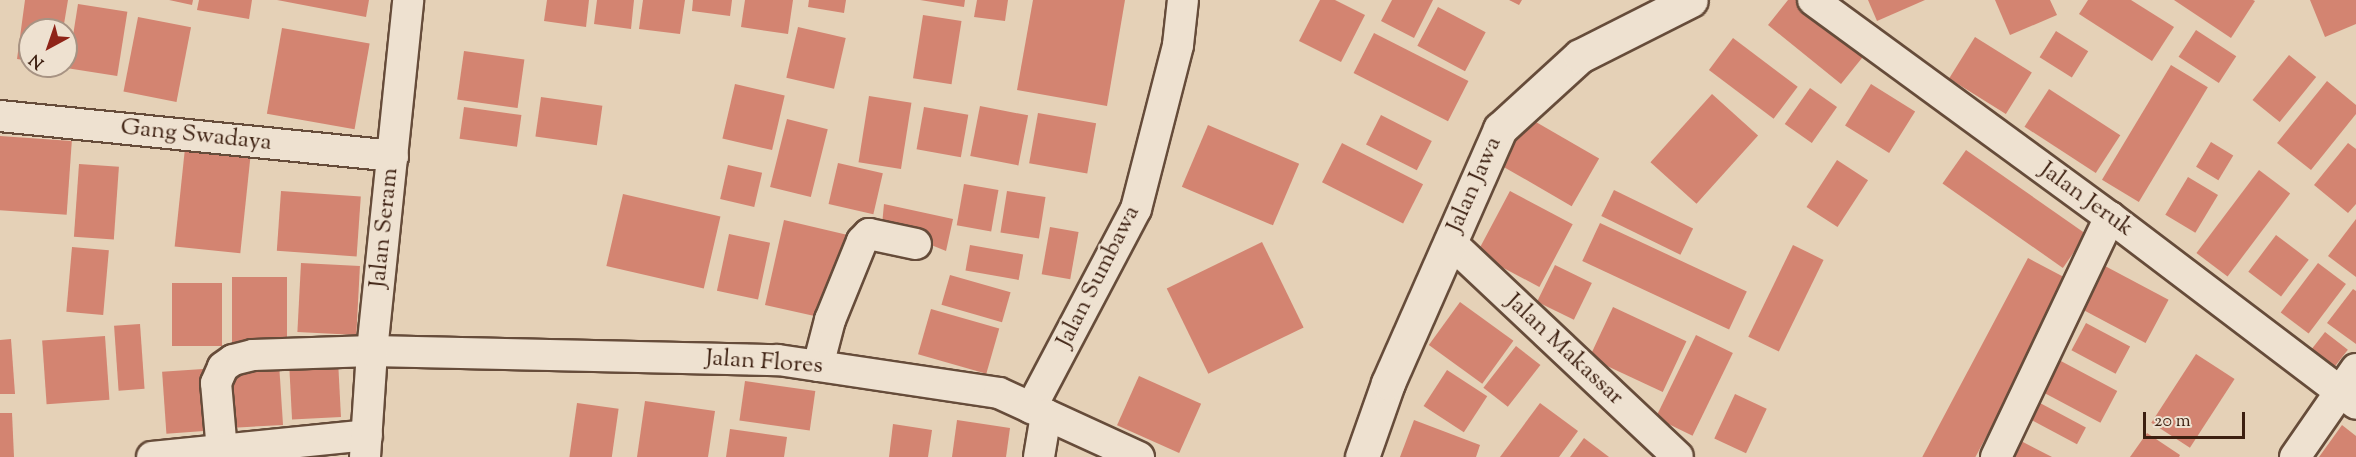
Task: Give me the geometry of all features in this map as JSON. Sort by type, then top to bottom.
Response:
[{"type":"street","name":"Jalan Seram","points":[[366,446],[372,351],[408,0]]},
{"type":"street","name":"Jalan Sumbawa","points":[[1039,457],[1039,411],[1136,209],[1178,45],[1183,0]]},
{"type":"street","name":"Jalan Jawa","points":[[1362,457],[1388,383],[1500,129],[1580,56],[1691,0]]},
{"type":"street","name":"Jalan Jeruk","points":[[1813,0],[2110,217],[2351,389]]},
{"type":"street","name":"Gang Swadaya","points":[[0,116],[393,156]]},
{"type":"street","points":[[1996,457],[2110,217]]},
{"type":"street","points":[[818,366],[830,320],[862,241],[869,234],[916,244]]},
{"type":"street","name":"Jalan Makassar","points":[[1450,242],[1678,457]]},
{"type":"street","name":"Jalan Flores","points":[[222,451],[216,382],[224,367],[233,360],[253,355],[372,351],[778,360],[999,393],[1139,457]]},
{"type":"street","points":[[2295,457],[2351,389]]},
{"type":"street","points":[[154,457],[222,451],[366,446]]},
{"type":"building","points":[[25,0],[68,0],[65,18],[23,18]]},
{"type":"building","points":[[169,0],[193,0],[192,5]]},
{"type":"building","points":[[199,0],[252,0],[249,19],[197,10]]},
{"type":"building","points":[[277,0],[369,0],[366,17]]},
{"type":"building","points":[[547,0],[589,0],[586,27],[544,21]]},
{"type":"building","points":[[597,0],[634,0],[631,29],[594,24]]},
{"type":"building","points":[[643,0],[685,0],[680,34],[639,29]]},
{"type":"building","points":[[693,0],[732,0],[730,16],[692,11]]},
{"type":"building","points":[[745,0],[793,0],[788,34],[741,27]]},
{"type":"building","points":[[809,0],[846,0],[844,13],[808,7]]},
{"type":"building","points":[[920,0],[965,0],[964,7]]},
{"type":"building","points":[[977,0],[1008,0],[1005,21],[974,17]]},
{"type":"building","points":[[1033,0],[1125,0],[1107,106],[1017,90]]},
{"type":"building","points":[[1320,0],[1335,0],[1365,15],[1341,62],[1299,41]]},
{"type":"building","points":[[1392,0],[1433,0],[1414,38],[1381,21]]},
{"type":"building","points":[[1509,0],[1522,0],[1519,5]]},
{"type":"building","points":[[1788,0],[1800,0],[1866,53],[1841,84],[1768,25]]},
{"type":"building","points":[[1868,0],[1925,0],[1877,21]]},
{"type":"building","points":[[1995,0],[2050,0],[2057,15],[2010,35]]},
{"type":"building","points":[[2088,0],[2131,0],[2174,27],[2152,61],[2079,14]]},
{"type":"building","points":[[2174,0],[2253,0],[2255,1],[2231,38]]},
{"type":"building","points":[[2310,0],[2356,0],[2356,24],[2325,37]]},
{"type":"building","points":[[78,4],[127,12],[117,76],[78,70],[78,18],[76,18]]},
{"type":"building","points":[[1438,7],[1486,32],[1465,71],[1417,46]]},
{"type":"building","points":[[923,15],[962,21],[952,84],[913,78]]},
{"type":"building","points":[[138,17],[191,27],[177,102],[123,92]]},
{"type":"building","points":[[798,27],[846,38],[834,89],[786,78]]},
{"type":"building","points":[[282,28],[370,43],[355,129],[267,114]]},
{"type":"building","points":[[2196,30],[2236,56],[2219,83],[2179,57]]},
{"type":"building","points":[[2056,31],[2088,51],[2072,77],[2040,57]]},
{"type":"building","points":[[1374,33],[1468,81],[1448,121],[1354,73]]},
{"type":"building","points":[[1975,37],[2032,73],[2006,114],[1949,79]]},
{"type":"building","points":[[1733,38],[1798,87],[1774,119],[1709,70]]},
{"type":"building","points":[[464,51],[524,59],[518,108],[457,100]]},
{"type":"building","points":[[2289,55],[2316,77],[2280,122],[2252,100]]},
{"type":"building","points":[[2171,65],[2208,87],[2139,202],[2102,180]]},
{"type":"building","points":[[2327,81],[2356,105],[2356,114],[2311,170],[2277,143]]},
{"type":"building","points":[[735,84],[785,95],[772,150],[722,139]]},
{"type":"building","points":[[1871,84],[1915,112],[1889,153],[1845,126]]},
{"type":"building","points":[[1810,88],[1837,107],[1812,143],[1785,124]]},
{"type":"building","points":[[2049,89],[2120,135],[2096,173],[2024,127]]},
{"type":"building","points":[[1712,94],[1758,135],[1697,204],[1650,162]]},
{"type":"building","points":[[869,96],[911,103],[901,169],[859,162]]},
{"type":"building","points":[[541,97],[602,106],[597,145],[535,137]]},
{"type":"building","points":[[980,106],[1028,115],[1018,165],[970,156]]},
{"type":"building","points":[[464,107],[521,115],[517,147],[460,139]]},
{"type":"building","points":[[924,107],[968,115],[961,157],[917,149]]},
{"type":"building","points":[[1038,113],[1096,123],[1087,173],[1029,163]]},
{"type":"building","points":[[1381,115],[1432,141],[1417,170],[1366,144]]},
{"type":"building","points":[[1529,118],[1599,158],[1572,206],[1502,166]]},
{"type":"building","points":[[787,119],[828,129],[811,197],[770,187]]},
{"type":"building","points":[[1208,125],[1299,164],[1273,225],[1182,187]]},
{"type":"building","points":[[0,136],[72,141],[67,215],[0,210]]},
{"type":"building","points":[[2211,142],[2233,155],[2218,180],[2196,167]]},
{"type":"building","points":[[1342,143],[1423,184],[1403,224],[1322,182]]},
{"type":"building","points":[[2348,143],[2356,149],[2356,204],[2348,213],[2314,185]]},
{"type":"building","points":[[185,148],[251,155],[240,253],[175,246]]},
{"type":"building","points":[[1966,150],[2086,234],[2063,268],[1942,184]]},
{"type":"building","points":[[1837,160],[1868,180],[1838,227],[1807,207]]},
{"type":"building","points":[[838,163],[883,173],[873,214],[829,204]]},
{"type":"building","points":[[79,164],[119,167],[114,240],[74,237]]},
{"type":"building","points":[[728,165],[762,173],[754,207],[720,199]]},
{"type":"building","points":[[2259,170],[2290,193],[2228,277],[2196,253]]},
{"type":"building","points":[[2188,177],[2218,195],[2195,233],[2165,215]]},
{"type":"building","points":[[964,184],[998,190],[991,231],[957,225]]},
{"type":"building","points":[[1614,190],[1693,229],[1680,255],[1601,216]]},
{"type":"building","points":[[281,191],[361,197],[357,256],[277,251]]},
{"type":"building","points":[[1007,191],[1046,197],[1039,239],[1000,232]]},
{"type":"building","points":[[1510,191],[1573,224],[1539,287],[1477,254]]},
{"type":"building","points":[[623,194],[720,216],[704,289],[606,266]]},
{"type":"building","points":[[884,204],[953,219],[946,251],[882,225]]},
{"type":"building","points":[[2356,219],[2356,277],[2328,256]]},
{"type":"building","points":[[784,220],[852,236],[819,317],[765,305]]},
{"type":"building","points":[[1600,223],[1747,291],[1729,330],[1582,261]]},
{"type":"building","points":[[1050,227],[1079,232],[1070,279],[1042,274]]},
{"type":"building","points":[[729,234],[770,243],[758,299],[717,291]]},
{"type":"building","points":[[2276,235],[2309,260],[2281,296],[2248,272]]},
{"type":"building","points":[[1262,242],[1304,327],[1208,374],[1167,288]]},
{"type":"building","points":[[970,245],[1023,254],[1019,280],[965,271]]},
{"type":"building","points":[[1793,245],[1824,260],[1779,352],[1748,337]]},
{"type":"building","points":[[72,247],[109,250],[103,315],[66,312]]},
{"type":"building","points":[[2028,258],[2069,280],[1975,457],[1922,457]]},
{"type":"building","points":[[301,263],[360,266],[356,335],[297,332]]},
{"type":"building","points":[[2318,263],[2346,284],[2309,334],[2281,313]]},
{"type":"building","points":[[1555,265],[1592,283],[1574,320],[1537,302]]},
{"type":"building","points":[[2105,266],[2169,300],[2146,343],[2082,309]]},
{"type":"building","points":[[950,275],[1011,292],[1002,322],[941,305]]},
{"type":"building","points":[[232,277],[287,277],[287,347],[232,347]]},
{"type":"building","points":[[172,283],[222,283],[222,346],[172,346]]},
{"type":"building","points":[[2353,289],[2356,291],[2356,344],[2327,323]]},
{"type":"building","points":[[1460,302],[1513,341],[1482,384],[1429,345]]},
{"type":"building","points":[[1613,307],[1686,341],[1663,392],[1589,358]]},
{"type":"building","points":[[931,309],[999,329],[986,374],[918,354]]},
{"type":"building","points":[[2086,323],[2130,346],[2116,374],[2071,350]]},
{"type":"building","points":[[140,324],[145,389],[119,391],[114,326]]},
{"type":"building","points":[[2325,332],[2348,350],[2333,369],[2310,351]]},
{"type":"building","points":[[1696,335],[1733,353],[1693,436],[1656,418]]},
{"type":"building","points":[[105,336],[109,400],[47,404],[42,340]]},
{"type":"building","points":[[11,339],[15,394],[0,394],[0,340]]},
{"type":"building","points":[[1516,346],[1540,365],[1508,407],[1483,388]]},
{"type":"building","points":[[2196,354],[2235,379],[2190,448],[2151,423]]},
{"type":"building","points":[[338,360],[341,417],[292,419],[289,363]]},
{"type":"building","points":[[2059,360],[2117,391],[2100,423],[2042,392]]},
{"type":"building","points":[[279,363],[283,425],[229,428],[232,372]]},
{"type":"building","points":[[203,369],[207,431],[166,434],[162,372]]},
{"type":"building","points":[[1447,370],[1487,396],[1464,432],[1424,406]]},
{"type":"building","points":[[1139,376],[1201,404],[1179,453],[1117,425]]},
{"type":"building","points":[[745,381],[815,391],[810,430],[739,421]]},
{"type":"building","points":[[1735,394],[1767,409],[1746,453],[1714,438]]},
{"type":"building","points":[[645,401],[715,411],[708,457],[637,457]]},
{"type":"building","points":[[577,403],[619,409],[612,457],[569,457]]},
{"type":"building","points":[[1540,403],[1578,431],[1559,457],[1500,457]]},
{"type":"building","points":[[2040,403],[2086,427],[2077,444],[2031,420]]},
{"type":"building","points":[[0,413],[12,413],[14,457],[0,457]]},
{"type":"building","points":[[957,420],[1010,428],[1006,457],[952,457]]},
{"type":"building","points":[[1414,420],[1480,445],[1476,457],[1400,457]]},
{"type":"building","points":[[893,424],[932,430],[928,457],[889,457]]},
{"type":"building","points":[[2342,425],[2356,436],[2356,457],[2319,457]]},
{"type":"building","points":[[730,429],[787,437],[784,457],[726,457]]},
{"type":"building","points":[[2147,433],[2180,455],[2179,457],[2130,457]]},
{"type":"building","points":[[1584,438],[1609,457],[1570,457]]},
{"type":"building","points":[[2021,441],[2052,457],[2012,457]]}]
